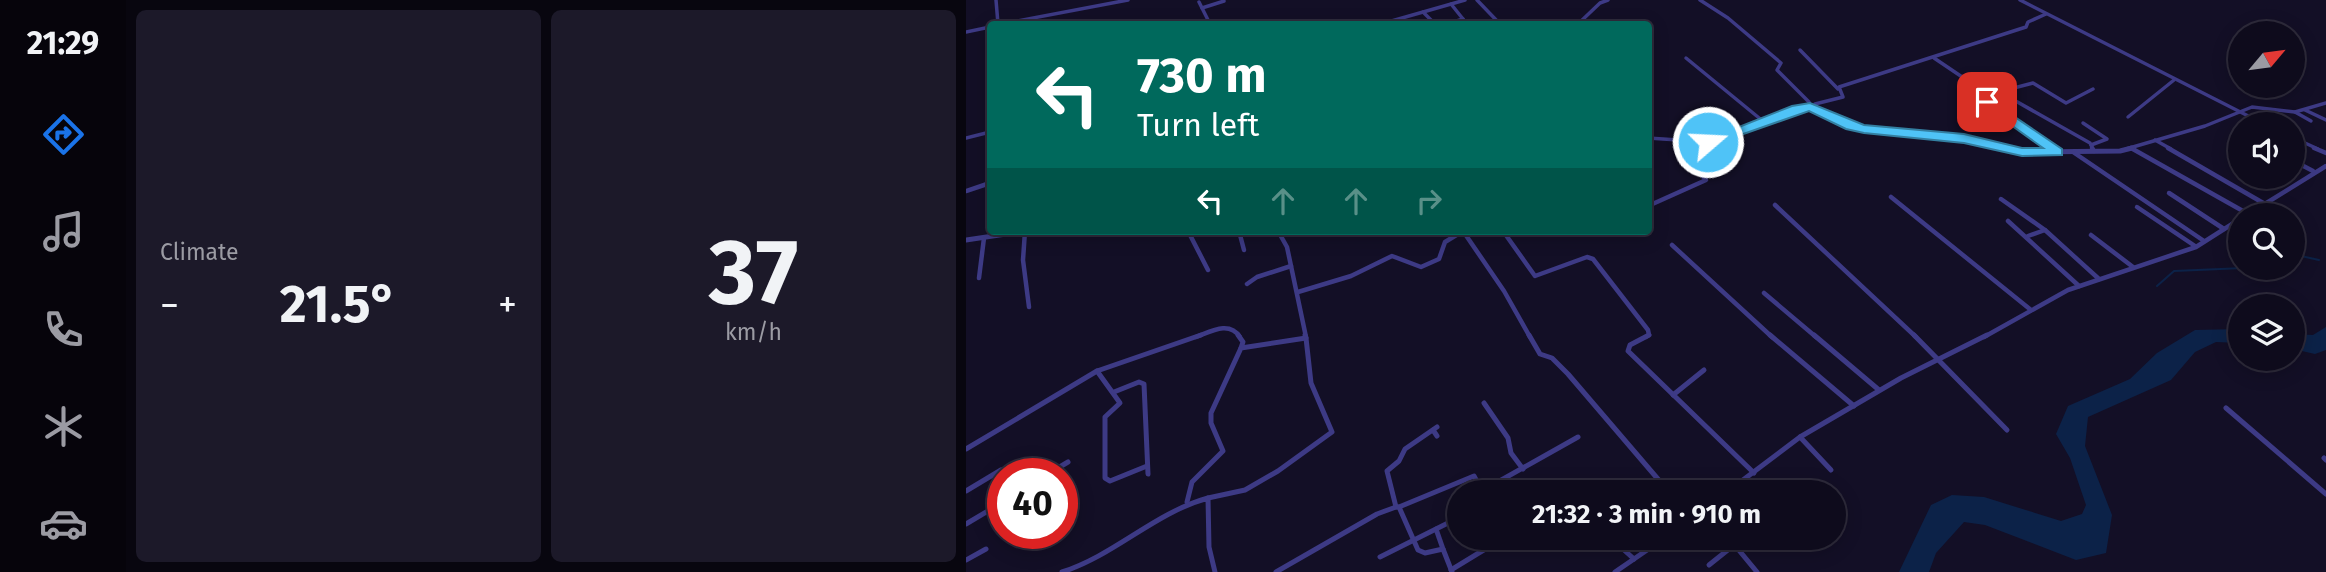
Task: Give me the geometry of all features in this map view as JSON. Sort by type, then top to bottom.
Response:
[{"type":"street","points":[[996,0],[1000,21]]},
{"type":"street","points":[[1016,21],[1128,0]]},
{"type":"street","points":[[1398,21],[1463,0]]},
{"type":"street","points":[[1477,0],[1497,21]]},
{"type":"street","points":[[1581,21],[1608,0]]},
{"type":"street","points":[[1700,0],[1728,18],[1781,63],[1777,70],[1812,107],[1842,123],[1864,129],[1964,138],[2022,152],[2094,151],[2132,148],[2228,116]]},
{"type":"street","points":[[2020,0],[2238,112],[2258,106],[2295,112],[2325,105]]},
{"type":"street","points":[[2029,5],[2037,0]]},
{"type":"street","points":[[1202,8],[1224,1]]},
{"type":"street","points":[[1199,2],[1208,21]]},
{"type":"street","points":[[1451,4],[1463,19],[1456,21]]},
{"type":"street","points":[[1422,12],[1432,21]]},
{"type":"street","points":[[1838,89],[1934,58],[1952,49],[2026,27],[2028,22],[2046,14]]},
{"type":"street","points":[[966,32],[987,28]]},
{"type":"street","points":[[1652,138],[1708,142],[1797,109],[1843,97],[1800,50]]},
{"type":"street","points":[[1686,58],[1764,122]]},
{"type":"street","points":[[1934,58],[1966,80],[1996,95],[2005,95],[2091,145],[2094,151]]},
{"type":"street","points":[[1995,77],[2010,89]]},
{"type":"street","points":[[2128,117],[2174,80]]},
{"type":"street","points":[[2005,95],[2010,89],[2033,83],[2066,103],[2093,89]]},
{"type":"street","points":[[1987,102],[2057,152]]},
{"type":"street","points":[[2305,110],[2326,120]]},
{"type":"street","points":[[2305,118],[2311,121]]},
{"type":"street","points":[[2083,122],[2107,139],[2091,145]]},
{"type":"street","points":[[966,138],[987,133]]},
{"type":"street","points":[[1652,204],[1706,180],[1674,140]]},
{"type":"street","points":[[2155,140],[2263,203]]},
{"type":"street","points":[[2305,143],[2326,153]]},
{"type":"street","points":[[2132,148],[2187,182],[2199,183],[2230,203]]},
{"type":"street","points":[[2073,151],[2204,241]]},
{"type":"street","points":[[2305,166],[2314,171]]},
{"type":"street","points":[[2266,203],[2326,166]]},
{"type":"street","points":[[966,191],[987,184]]},
{"type":"street","points":[[2169,193],[2224,229]]},
{"type":"street","points":[[1891,197],[2031,310]]},
{"type":"street","points":[[2001,199],[2045,230],[2099,279]]},
{"type":"street","points":[[1776,205],[1941,360],[2007,430]]},
{"type":"street","points":[[2137,207],[2196,247]]},
{"type":"street","points":[[2007,221],[2028,236],[2079,286]]},
{"type":"street","points":[[1744,480],[1800,437],[1879,390],[1941,360],[2031,310],[2079,286],[2196,247],[2228,226]]},
{"type":"street","points":[[2028,236],[2045,230]]},
{"type":"street","points":[[966,240],[1002,235]]},
{"type":"street","points":[[1025,235],[1023,260],[1029,307]]},
{"type":"street","points":[[1190,235],[1209,270]]},
{"type":"street","points":[[1240,235],[1244,250]]},
{"type":"street","points":[[1062,572],[1076,570],[1096,560],[1145,526],[1188,502],[1245,490],[1278,471],[1332,432],[1311,383],[1298,292],[1287,247],[1280,235]]},
{"type":"street","points":[[1298,292],[1332,279],[1351,276],[1392,256],[1421,267],[1439,259],[1445,242],[1456,235]]},
{"type":"street","points":[[1462,235],[1504,291],[1540,354],[1552,358],[1568,374],[1659,480]]},
{"type":"street","points":[[1506,235],[1535,276],[1587,257],[1593,259],[1648,330],[1649,335],[1630,345],[1629,352],[1754,473]]},
{"type":"street","points":[[2091,235],[2134,268]]},
{"type":"street","points":[[979,278],[984,238]]},
{"type":"street","points":[[1672,245],[1741,310],[1854,407]]},
{"type":"street","points":[[1247,284],[1291,265]]},
{"type":"street","points":[[1764,293],[1879,390]]},
{"type":"street","points":[[966,449],[1097,371],[1226,327],[1236,331],[1243,342],[1211,413],[1211,423],[1223,451],[1192,482],[1188,502]]},
{"type":"street","points":[[1241,348],[1306,338]]},
{"type":"street","points":[[1673,395],[1704,370]]},
{"type":"street","points":[[1097,371],[1120,403],[1105,417],[1105,478],[1110,481],[1147,466]]},
{"type":"street","points":[[1114,392],[1139,382],[1144,384],[1148,474]]},
{"type":"street","points":[[1484,403],[1508,438],[1511,453],[1523,469]]},
{"type":"street","points":[[2227,408],[2326,494]]},
{"type":"street","points":[[1437,436],[1435,428],[1405,449],[1399,461],[1387,471],[1386,478],[1393,488],[1397,507],[1419,550],[1425,554],[1443,549]]},
{"type":"street","points":[[1502,480],[1578,437]]},
{"type":"street","points":[[1800,437],[1832,470]]},
{"type":"street","points":[[966,491],[987,478]]},
{"type":"street","points":[[1276,572],[1377,514],[1447,487]]},
{"type":"street","points":[[1208,498],[1209,547],[1215,572]]},
{"type":"street","points":[[966,524],[987,512]]},
{"type":"street","points":[[1380,557],[1447,524]]},
{"type":"street","points":[[1436,529],[1451,571],[1484,550]]},
{"type":"street","points":[[966,560],[986,549]]},
{"type":"street","points":[[1624,550],[1634,559]]},
{"type":"street","points":[[1615,572],[1647,550]]},
{"type":"street","points":[[1709,565],[1728,550]]},
{"type":"street","points":[[1738,550],[1757,572]]},
{"type":"water","points":[[2326,327],[2326,350],[2315,354],[2305,352],[2305,335],[2313,335]]},
{"type":"water","points":[[2228,329],[2228,342],[2216,342],[2195,352],[2171,380],[2088,417],[2085,446],[2112,515],[2106,553],[2076,560],[1985,525],[1964,522],[1936,553],[1929,572],[1899,572],[1931,505],[1952,495],[1984,497],[2061,521],[2082,514],[2086,505],[2070,458],[2056,434],[2068,406],[2130,379],[2157,353],[2195,330]]},
{"type":"waterway","points":[[2305,257],[2319,260]]},
{"type":"waterway","points":[[2157,286],[2174,271],[2228,269]]},
{"type":"route","points":[[1708,142],[1797,109],[1815,107],[1851,127],[1964,138],[2022,152],[2057,152],[1987,102]]}]
